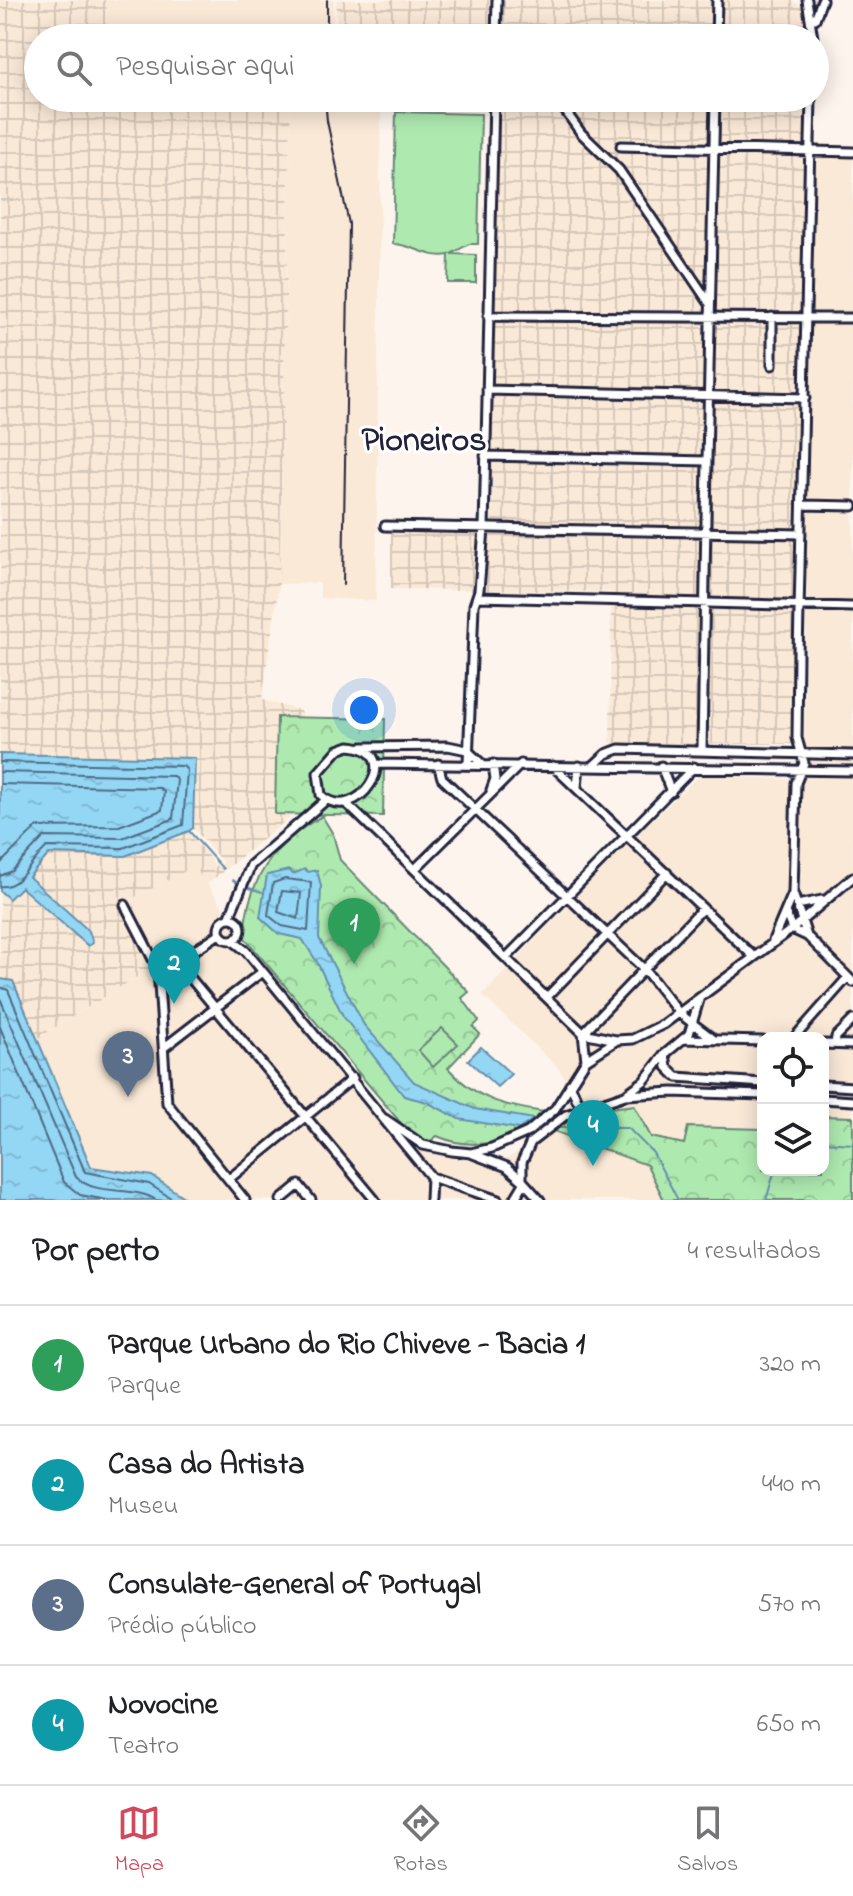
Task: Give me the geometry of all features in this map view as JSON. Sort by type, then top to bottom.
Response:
[{"type":"street","points":[[496,24],[497,0]]},
{"type":"street","points":[[716,24],[717,0]]},
{"type":"street","points":[[807,0],[812,24]]},
{"type":"street","points":[[816,24],[822,0]]},
{"type":"street","points":[[468,764],[484,529],[494,112]]},
{"type":"street","points":[[566,112],[581,133],[619,170],[711,306]]},
{"type":"street","points":[[702,750],[715,112]]},
{"type":"street","points":[[796,768],[788,761],[796,754],[797,738],[810,112]]},
{"type":"street","points":[[621,146],[853,152]]},
{"type":"street","points":[[488,316],[853,318]]},
{"type":"street","points":[[772,317],[772,365]]},
{"type":"street","points":[[487,390],[805,398]]},
{"type":"street","points":[[485,456],[707,461]]},
{"type":"street","points":[[802,505],[853,506]]},
{"type":"street","points":[[385,526],[801,534]]},
{"type":"street","points":[[477,597],[853,607]]},
{"type":"street","points":[[387,746],[387,764]]},
{"type":"street","points":[[482,764],[467,750],[448,746],[338,750],[318,773],[318,789],[326,800],[346,803],[583,1033],[617,1040]]},
{"type":"street","points":[[359,747],[377,764],[853,771]]},
{"type":"street","points":[[651,766],[652,749]]},
{"type":"street","points":[[593,766],[611,751],[652,749],[853,755]]},
{"type":"street","points":[[743,768],[744,751]]},
{"type":"street","points":[[773,940],[793,893],[796,768],[804,759],[796,754]]},
{"type":"street","points":[[346,803],[370,786],[377,764]]},
{"type":"street","points":[[438,764],[442,778],[645,970],[679,1013],[714,1039]]},
{"type":"street","points":[[490,792],[495,779],[493,764]]},
{"type":"street","points":[[415,869],[521,764]]},
{"type":"street","points":[[553,766],[753,956]]},
{"type":"street","points":[[577,787],[579,766]]},
{"type":"street","points":[[661,766],[671,792]]},
{"type":"street","points":[[506,958],[694,767]]},
{"type":"street","points":[[233,919],[246,876],[267,850],[326,800]]},
{"type":"street","points":[[547,997],[667,873]]},
{"type":"street","points":[[471,1153],[492,1148],[528,1132],[555,1109],[586,1060],[617,1040],[647,1033],[679,1013],[773,940],[792,929],[822,900],[853,877]]},
{"type":"street","points":[[793,893],[804,919],[807,936]]},
{"type":"street","points":[[786,913],[798,904],[822,900]]},
{"type":"street","points":[[125,905],[158,969],[166,1046],[167,1103],[245,1200]]},
{"type":"street","points":[[583,1033],[702,909]]},
{"type":"street","points":[[786,913],[792,929],[807,936],[851,979],[800,1032]]},
{"type":"street","points":[[219,934],[220,923],[233,919]]},
{"type":"street","points":[[233,919],[241,927],[236,938]]},
{"type":"street","points":[[158,969],[177,962],[219,934],[236,938],[429,1174],[480,1197],[498,1200]]},
{"type":"street","points":[[177,962],[375,1200]]},
{"type":"street","points":[[166,1046],[262,972]]},
{"type":"street","points":[[625,1095],[644,1081],[665,1054],[683,1039],[700,997]]},
{"type":"street","points":[[835,1044],[836,1037],[853,1020]]},
{"type":"street","points":[[583,1033],[586,1060]]},
{"type":"street","points":[[683,1039],[757,1041]]},
{"type":"street","points":[[829,1044],[853,1045]]},
{"type":"street","points":[[665,1054],[667,1067],[677,1077],[757,1083]]},
{"type":"street","points":[[229,1179],[353,1078]]},
{"type":"street","points":[[570,1084],[577,1100],[587,1106]]},
{"type":"street","points":[[829,1085],[853,1087]]},
{"type":"street","points":[[514,1200],[522,1183],[526,1151],[538,1136],[566,1115],[625,1095],[672,1092],[757,1095]]},
{"type":"street","points":[[829,1099],[853,1101]]},
{"type":"street","points":[[385,1119],[423,1145],[437,1150],[471,1153],[507,1167],[540,1200]]},
{"type":"street","points":[[430,1200],[430,1155],[437,1150]]},
{"type":"street","points":[[281,1200],[299,1185],[311,1200]]},
{"type":"shaded area","points":[[0,0],[107,0],[106,24],[24,24],[24,112],[291,112],[279,584],[262,700],[299,710],[306,720],[313,799],[206,885],[195,866],[122,904],[153,967],[38,1038],[13,981],[0,979],[0,891],[9,899],[49,854],[125,856],[188,832],[217,867],[223,863],[193,828],[195,758],[0,754]]},
{"type":"shaded area","points":[[107,0],[334,0],[333,24],[106,24]]},
{"type":"shaded area","points":[[336,0],[791,0],[810,11],[810,24],[336,24]]},
{"type":"shaded area","points":[[291,112],[381,112],[376,601],[320,598],[320,583],[279,584]]},
{"type":"shaded area","points":[[497,112],[809,112],[796,744],[610,743],[611,592],[391,589],[391,528],[492,533],[492,349],[499,149]]},
{"type":"shaded area","points":[[813,157],[853,157],[853,1117],[829,1116],[829,1032],[757,1032],[757,1129],[689,1126],[685,1144],[651,1137],[634,1105],[588,1114],[558,1068],[482,995],[634,837],[700,775],[804,780]]},
{"type":"shaded area","points":[[195,865],[241,935],[242,944],[400,1131],[436,1152],[493,1166],[554,1132],[648,1166],[665,1200],[188,1200],[152,1176],[91,1167],[38,1038],[153,967],[121,905]]},
{"type":"green space","points":[[396,112],[481,114],[478,244],[469,244],[451,254],[476,255],[476,283],[448,283],[449,255],[434,255],[393,244]]},
{"type":"green space","points":[[277,717],[385,719],[383,816],[275,814]]},
{"type":"green space","points":[[322,816],[333,834],[340,860],[469,992],[462,998],[479,1021],[473,1027],[480,1034],[448,1068],[480,1094],[516,1107],[544,1112],[522,1132],[480,1144],[450,1141],[437,1136],[427,1144],[405,1128],[244,937],[251,898],[266,866],[290,838]]},
{"type":"green space","points":[[442,1028],[458,1044],[433,1067],[418,1050]]},
{"type":"green space","points":[[634,1105],[651,1137],[684,1144],[688,1127],[757,1129],[757,1176],[829,1176],[829,1116],[853,1117],[853,1200],[664,1200],[647,1165],[556,1132],[569,1118]]},
{"type":"water","points":[[0,754],[195,758],[193,828],[189,831],[125,856],[49,854],[29,877],[89,931],[93,943],[88,946],[21,887],[9,899],[0,891]]},
{"type":"water","points":[[305,869],[308,872],[317,870],[321,886],[319,938],[364,1025],[414,1082],[475,1109],[534,1119],[519,1129],[459,1119],[427,1102],[404,1096],[343,1016],[317,962],[302,939],[279,934],[260,917],[267,875],[289,870],[293,874]]},
{"type":"water","points":[[0,979],[13,981],[91,1167],[152,1176],[188,1200],[0,1200]]},
{"type":"water","points":[[481,1047],[511,1074],[497,1087],[468,1060]]},
{"type":"waterway","points":[[189,831],[223,869]]},
{"type":"waterway","points":[[233,880],[240,885]]},
{"type":"waterway","points":[[246,887],[262,892]]},
{"type":"waterway","points":[[555,1128],[628,1128],[653,1153],[678,1200]]},
{"type":"waterway","points":[[829,1142],[853,1144]]},
{"type":"waterway","points":[[766,1200],[773,1176]]},
{"type":"railway","points":[[327,0],[327,24]]},
{"type":"railway","points":[[326,112],[349,224],[343,585]]},
{"type":"place","name":"Parque Urbano do Rio Chiveve - Bacia 1","points":[[354,964]]},
{"type":"place","name":"Casa do Artista","points":[[174,1004]]},
{"type":"place","name":"Consulate-General of Portugal","points":[[128,1097]]},
{"type":"place","name":"Novocine","points":[[593,1166]]},
{"type":"district","name":"Pioneiros","points":[[424,442]]}]
